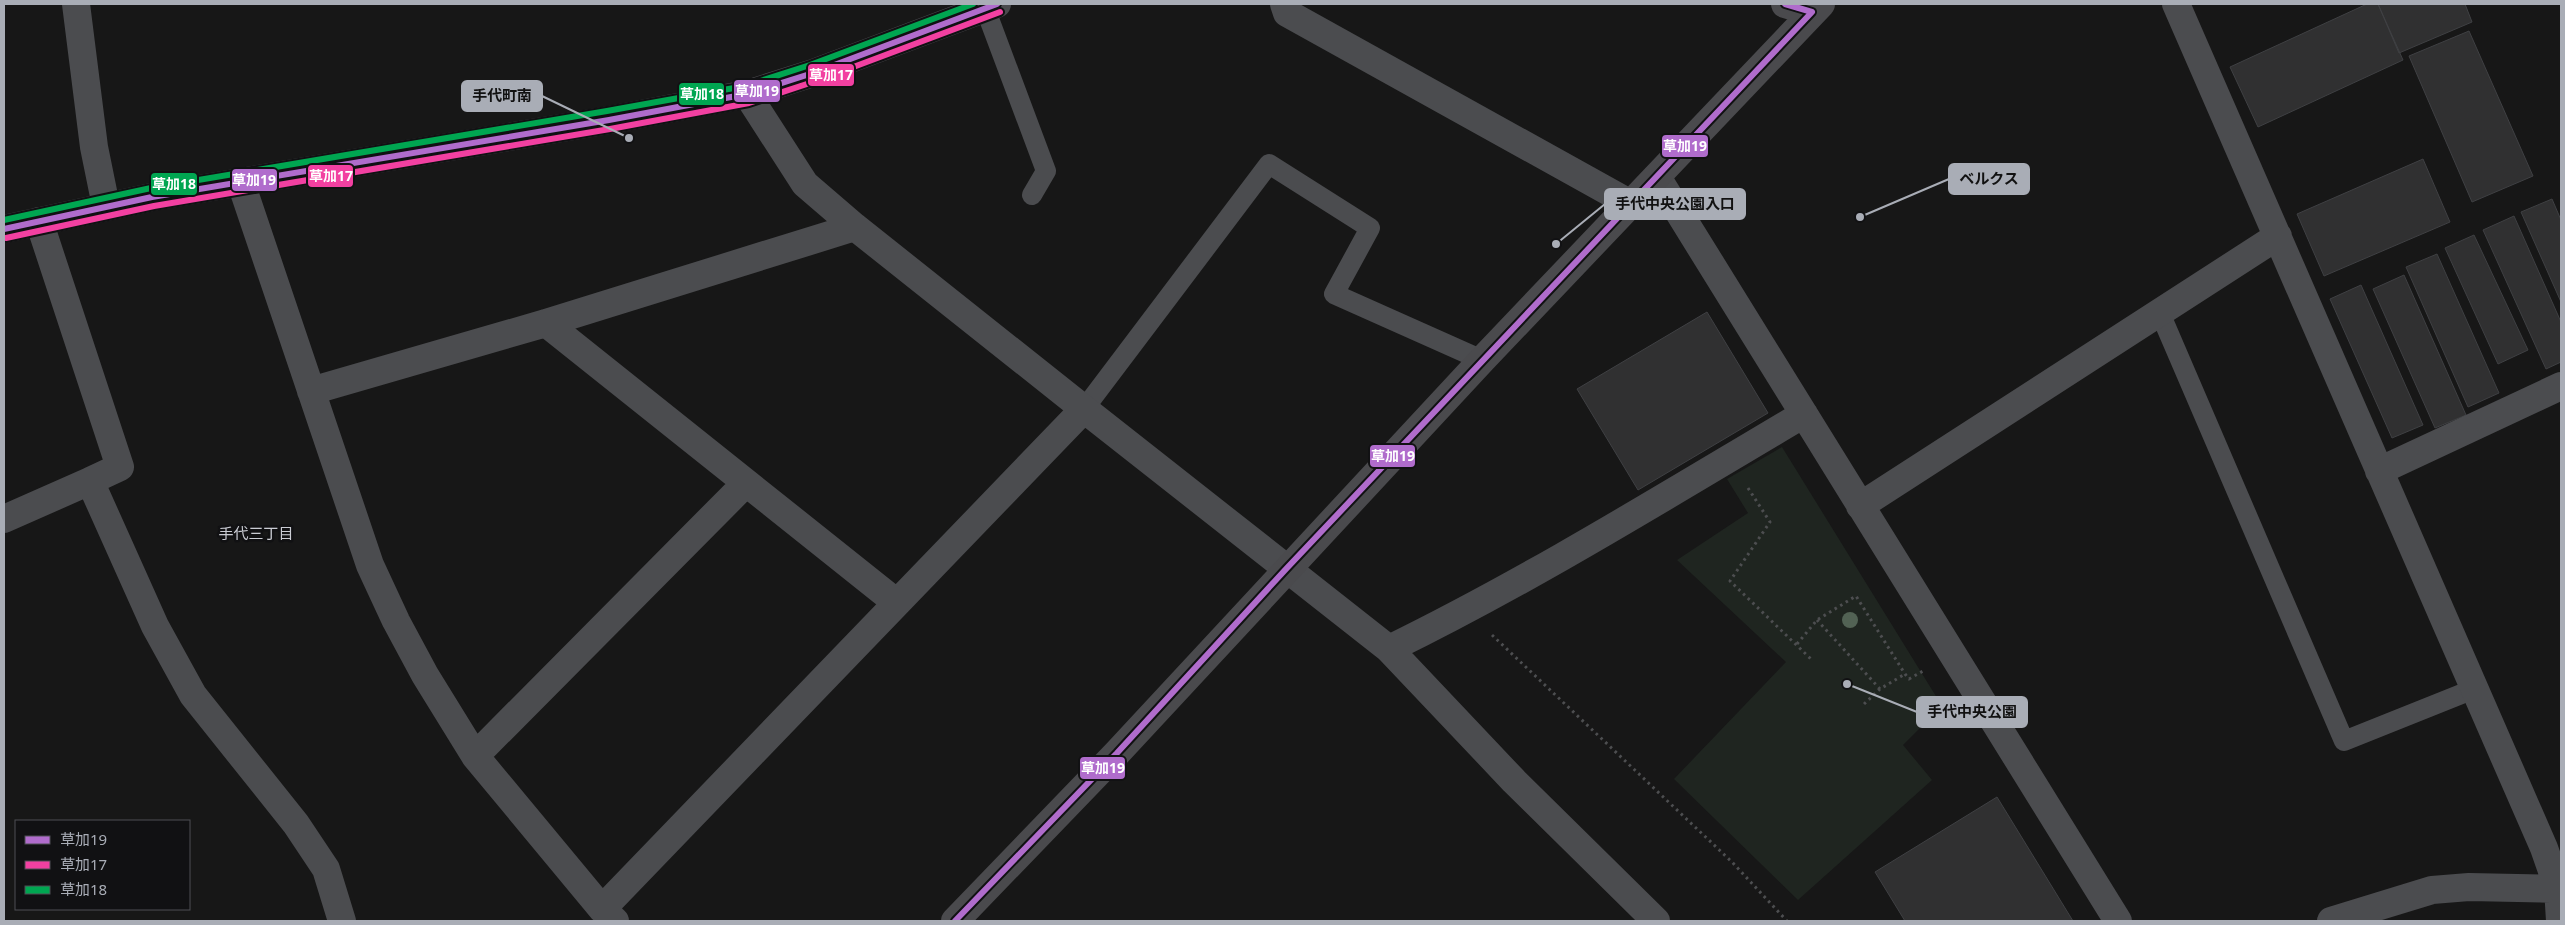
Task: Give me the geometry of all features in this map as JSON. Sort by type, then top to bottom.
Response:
[{"type":"street","points":[[76,4],[94,147],[106,206]]},
{"type":"street","points":[[1284,4],[1287,13],[1630,204]]},
{"type":"street","points":[[1785,4],[1817,8]]},
{"type":"street","points":[[2176,4],[2544,848],[2560,888],[2560,921]]},
{"type":"street","points":[[4,229],[106,206],[609,120],[747,94],[813,73],[991,6]]},
{"type":"street","points":[[955,921],[1117,753],[1482,360],[1817,8]]},
{"type":"street","points":[[747,94],[804,184],[855,227],[1389,649],[1514,781],[1656,921]]},
{"type":"street","points":[[1657,177],[2118,921]]},
{"type":"street","points":[[241,183],[374,573],[396,621],[425,675],[475,756],[608,915],[897,603],[1084,409]]},
{"type":"street","points":[[4,519],[120,467],[39,222]]},
{"type":"street","points":[[311,391],[546,323],[855,227]]},
{"type":"street","points":[[1860,506],[2278,236]]},
{"type":"street","points":[[546,323],[897,603]]},
{"type":"street","points":[[2379,471],[2561,386]]},
{"type":"street","points":[[1389,649],[1467,611],[1804,414]]},
{"type":"street","points":[[90,481],[155,626],[193,695],[296,824],[326,868],[342,921]]},
{"type":"street","points":[[475,756],[746,483]]},
{"type":"street","points":[[2331,921],[2368,916],[2432,890],[2469,887],[2560,888]]},
{"type":"lane","points":[[991,6],[1046,171],[1032,195]]},
{"type":"lane","points":[[1084,409],[1269,164],[1370,228],[1334,294],[1482,360]]},
{"type":"lane","points":[[2160,313],[2344,741],[2474,688]]},
{"type":"path","points":[[1728,458],[1770,522],[1730,581],[1814,661]]},
{"type":"path","points":[[1797,644],[1817,620],[1856,596],[1905,674],[1910,678],[1927,668]]},
{"type":"path","points":[[1467,611],[1732,862],[1787,921]]},
{"type":"path","points":[[1817,620],[1880,688]]},
{"type":"path","points":[[1864,704],[1880,688],[1905,674]]},
{"type":"shaded area","points":[[1782,447],[1942,706],[1903,745],[1932,780],[1798,900],[1674,779],[1786,662],[1677,560],[1748,513],[1727,479]]},
{"type":"building","points":[[2367,4],[2378,4],[2403,60],[2258,127],[2230,67]]},
{"type":"building","points":[[2378,4],[2465,4],[2472,22],[2399,53]]},
{"type":"building","points":[[2469,31],[2533,176],[2472,202],[2409,56]]},
{"type":"building","points":[[2423,159],[2450,222],[2324,276],[2297,214]]},
{"type":"building","points":[[2552,199],[2561,220],[2561,302],[2521,212]]},
{"type":"building","points":[[2514,216],[2561,322],[2561,362],[2546,369],[2483,230]]},
{"type":"building","points":[[2474,235],[2528,350],[2498,364],[2445,248]]},
{"type":"building","points":[[2437,254],[2499,393],[2468,407],[2406,267]]},
{"type":"building","points":[[2404,275],[2466,415],[2435,428],[2373,289]]},
{"type":"building","points":[[2361,285],[2423,425],[2392,438],[2330,299]]},
{"type":"building","points":[[1707,312],[1768,413],[1638,490],[1577,389]]},
{"type":"building","points":[[1997,797],[2073,921],[1905,921],[1875,872]]},
{"type":"transit line","name":"草加18","points":[[4,220],[151,188],[745,86],[810,65],[973,4]]},
{"type":"transit line","name":"草加19","points":[[4,229],[152,197],[609,120],[747,94],[813,73],[997,4]]},
{"type":"transit line","name":"草加19","points":[[955,921],[1117,753],[1286,569],[1812,12],[1785,4]]},
{"type":"transit line","name":"草加17","points":[[6,238],[154,206],[610,129],[749,103],[816,81],[1000,12]]},
{"type":"place","name":"手代町南","points":[[629,138]]},
{"type":"place","name":"ベルクス","points":[[1860,217]]},
{"type":"place","name":"手代中央公園入口","points":[[1556,244]]},
{"type":"place","name":"手代中央公園","points":[[1847,684]]},
{"type":"district","name":"手代三丁目","points":[[256,534]]}]
